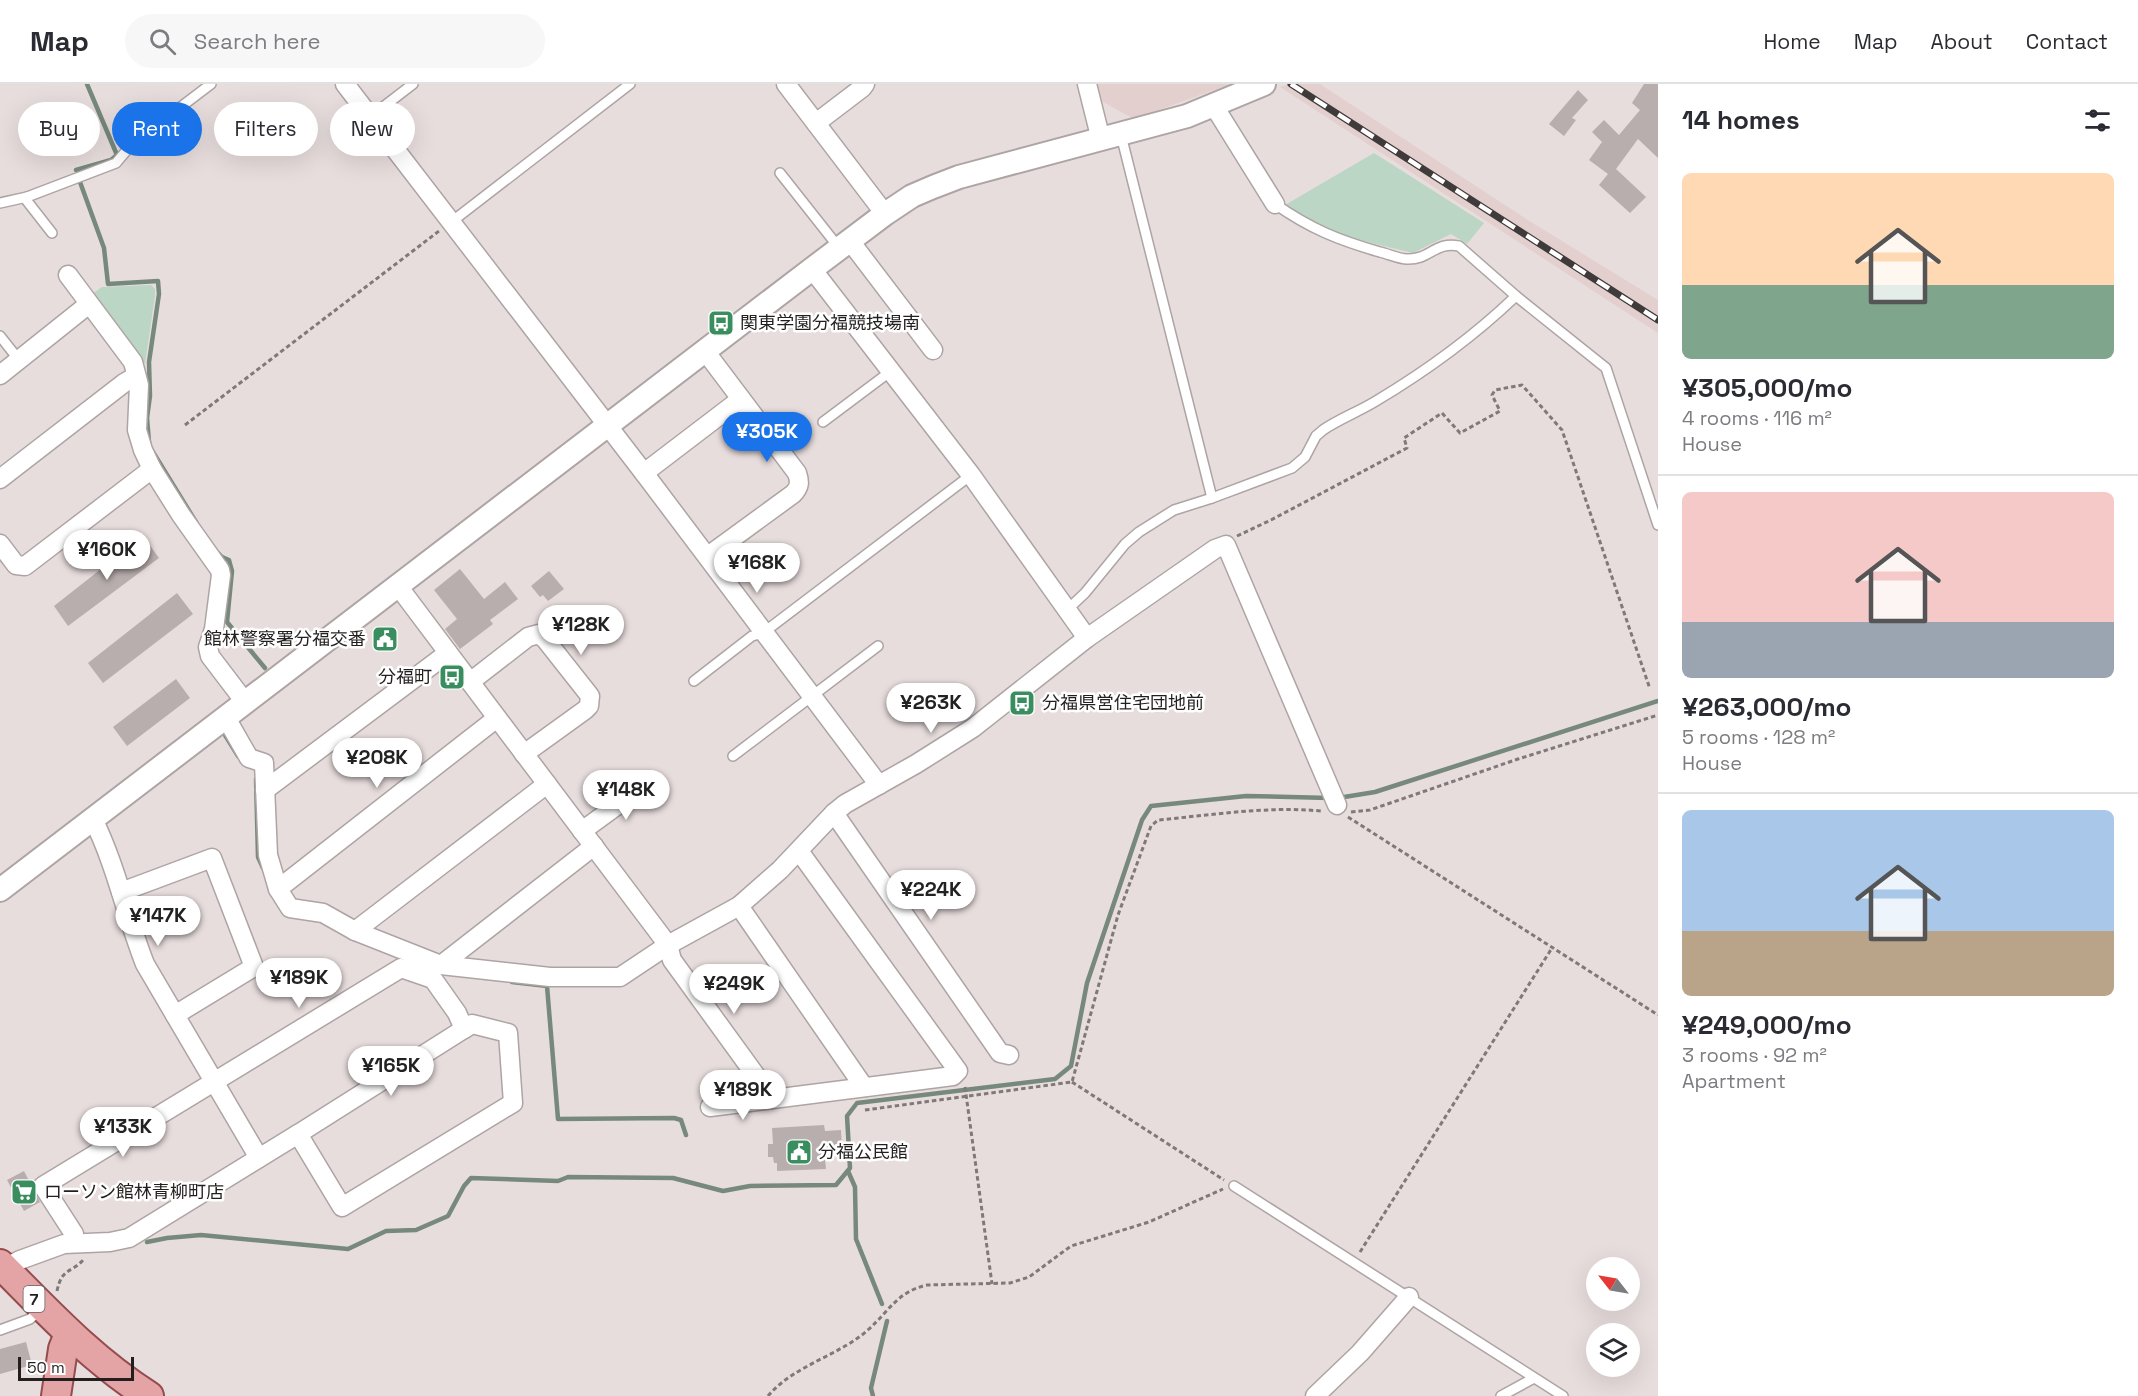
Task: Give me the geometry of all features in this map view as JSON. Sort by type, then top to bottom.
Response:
[{"type":"main road","name":"7","points":[[2,1266],[50,1302],[69,1334],[101,1363],[149,1396]]},
{"type":"main road","points":[[56,1396],[63,1349],[69,1334]]},
{"type":"street","points":[[345,84],[359,102]]},
{"type":"street","points":[[786,84],[885,214]]},
{"type":"street","points":[[816,123],[865,84]]},
{"type":"street","points":[[1086,84],[1111,137]]},
{"type":"street","points":[[0,890],[812,269],[912,196],[959,177],[1178,118],[1214,106],[1255,86]]},
{"type":"street","points":[[1214,106],[1275,204]]},
{"type":"street","points":[[399,156],[708,556],[763,633],[879,785]]},
{"type":"street","points":[[845,245],[933,350]]},
{"type":"street","points":[[812,269],[971,475],[1087,638]]},
{"type":"street","points":[[68,275],[133,362],[139,385],[137,430],[152,469],[186,523],[220,570],[214,629],[208,647],[210,656],[245,702]]},
{"type":"street","points":[[0,375],[89,304]]},
{"type":"street","points":[[705,351],[797,473],[800,481],[798,489],[708,556]]},
{"type":"street","points":[[0,479],[136,375]]},
{"type":"street","points":[[644,473],[741,399]]},
{"type":"street","points":[[0,544],[16,565],[25,566],[152,469]]},
{"type":"street","points":[[225,716],[249,758],[264,763],[268,855],[278,889],[290,908],[323,913],[356,932],[441,965],[550,977],[620,977],[668,945],[739,906],[799,851],[845,804],[916,764],[973,728],[1087,638],[1215,549],[1226,545],[1336,803]]},
{"type":"street","points":[[398,586],[668,945],[672,960],[772,1098]]},
{"type":"street","points":[[470,682],[528,637],[539,634],[590,696],[589,706],[585,710],[524,754]]},
{"type":"street","points":[[265,790],[448,653]]},
{"type":"street","points":[[278,889],[497,718]]},
{"type":"street","points":[[582,831],[649,782]]},
{"type":"street","points":[[356,932],[547,784]]},
{"type":"street","points":[[834,813],[1000,1053],[1009,1055]]},
{"type":"street","points":[[93,819],[103,838],[132,933],[145,964],[259,1158]]},
{"type":"street","points":[[441,965],[594,846]]},
{"type":"street","points":[[710,1107],[952,1076],[958,1071],[799,851]]},
{"type":"street","points":[[121,892],[212,858],[254,967],[175,1015]]},
{"type":"street","points":[[739,906],[864,1087]]},
{"type":"street","points":[[75,1242],[74,1234],[43,1186],[401,968],[434,979],[457,1013],[464,1029]]},
{"type":"street","points":[[2,1266],[64,1244],[95,1243],[129,1238],[472,1024],[508,1033],[513,1103],[342,1207],[298,1134]]},
{"type":"street","points":[[1315,1396],[1360,1353],[1409,1297]]},
{"type":"lane","points":[[0,203],[27,197],[116,163],[132,144],[211,84]]},
{"type":"lane","points":[[390,102],[413,84]]},
{"type":"lane","points":[[450,223],[630,84]]},
{"type":"lane","points":[[1111,137],[1175,345],[1212,498]]},
{"type":"lane","points":[[780,173],[845,245]]},
{"type":"lane","points":[[27,197],[27,201],[52,233]]},
{"type":"lane","points":[[1275,204],[1300,221],[1342,241],[1405,259],[1420,258],[1447,244],[1459,246],[1516,296],[1606,368],[1658,525]]},
{"type":"lane","points":[[1067,610],[1085,593],[1125,544],[1139,532],[1174,510],[1292,468],[1305,457],[1316,436],[1323,430],[1374,403],[1452,352],[1482,329],[1516,296]]},
{"type":"lane","points":[[0,336],[19,360]]},
{"type":"lane","points":[[823,422],[891,370]]},
{"type":"lane","points":[[694,681],[752,636],[763,633],[971,475]]},
{"type":"lane","points":[[734,756],[878,646]]},
{"type":"lane","points":[[1234,1186],[1563,1396]]},
{"type":"lane","points":[[0,1330],[30,1319],[50,1302]]},
{"type":"lane","points":[[1501,1396],[1534,1378]]},
{"type":"path","points":[[185,425],[450,223]]},
{"type":"path","points":[[1236,536],[1407,448],[1404,438],[1442,413],[1460,433],[1500,411],[1492,395],[1495,390],[1522,385],[1562,430],[1650,689]]},
{"type":"path","points":[[1072,1082],[1118,915],[1151,826],[1158,820],[1301,809],[1336,803],[1370,810],[1518,759],[1658,715]]},
{"type":"path","points":[[1336,803],[1552,947],[1658,1014]]},
{"type":"path","points":[[1354,1261],[1552,947]]},
{"type":"path","points":[[865,1110],[1072,1082],[1234,1186]]},
{"type":"path","points":[[966,1096],[992,1284]]},
{"type":"path","points":[[768,1396],[788,1379],[868,1330],[892,1303],[915,1288],[927,1285],[1010,1283],[1029,1277],[1071,1246],[1149,1222],[1234,1186]]},
{"type":"path","points":[[50,1302],[65,1272],[79,1265],[95,1243]]},
{"type":"shaded area","points":[[1097,84],[1228,85],[1134,119],[1103,102]]},
{"type":"shaded area","points":[[1289,84],[1320,84],[1531,222],[1658,300],[1658,333],[1280,87]]},
{"type":"green space","points":[[1374,153],[1484,223],[1467,244],[1451,234],[1413,253],[1338,235],[1285,205]]},
{"type":"green space","points":[[151,285],[155,289],[155,296],[145,364],[92,294],[102,287]]},
{"type":"building","points":[[1644,84],[1658,84],[1658,158],[1638,139],[1616,169],[1646,197],[1630,213],[1599,185],[1608,174],[1589,160],[1602,142],[1592,132],[1604,120],[1619,135],[1640,110],[1632,103]]},
{"type":"building","points":[[1578,90],[1588,100],[1572,118],[1576,120],[1564,136],[1549,124]]},
{"type":"building","points":[[143,536],[159,558],[68,626],[54,606]]},
{"type":"building","points":[[460,569],[484,599],[505,582],[518,599],[490,620],[493,624],[460,649],[445,629],[457,619],[434,590]]},
{"type":"building","points":[[549,571],[564,589],[548,601],[543,595],[540,597],[531,586]]},
{"type":"building","points":[[177,593],[193,614],[103,683],[88,663]]},
{"type":"building","points":[[176,679],[190,698],[127,746],[113,727]]},
{"type":"building","name":"分福公民館","points":[[824,1125],[825,1131],[841,1130],[842,1147],[831,1148],[831,1159],[825,1159],[826,1169],[777,1171],[777,1163],[774,1163],[773,1157],[768,1157],[768,1144],[773,1144],[772,1128]]},
{"type":"building","points":[[24,1171],[40,1202],[24,1211],[7,1180]]},
{"type":"building","points":[[26,1342],[32,1365],[0,1374],[0,1349]]},
{"type":"waterway","points":[[76,170],[111,160],[117,155],[87,84]]},
{"type":"waterway","points":[[80,182],[104,248],[108,284],[158,281],[159,294],[149,362],[150,396],[147,418],[149,442]]},
{"type":"waterway","points":[[153,452],[196,522]]},
{"type":"waterway","points":[[216,551],[229,560],[232,571],[227,622],[265,668]]},
{"type":"waterway","points":[[1338,798],[1375,792],[1658,701]]},
{"type":"waterway","points":[[225,735],[238,756]]},
{"type":"waterway","points":[[256,779],[258,857],[263,868]]},
{"type":"waterway","points":[[147,1242],[201,1235],[348,1249],[386,1231],[416,1230],[448,1216],[464,1186],[471,1178],[558,1181],[568,1177],[673,1178],[723,1191],[750,1186],[836,1185],[850,1168],[847,1116],[857,1103],[1055,1079],[1071,1066],[1087,983],[1142,820],[1151,806],[1246,796],[1330,798]]},
{"type":"waterway","points":[[512,982],[547,986],[558,1119],[674,1118],[681,1120],[686,1135]]},
{"type":"waterway","points":[[848,1171],[855,1187],[856,1239],[882,1304]]},
{"type":"waterway","points":[[873,1396],[871,1388],[887,1321]]},
{"type":"railway","points":[[1291,84],[1658,320]]},
{"type":"place","name":"関東学園分福競技場南","points":[[721,323]]},
{"type":"place","name":"館林警察署分福交番","points":[[385,639]]},
{"type":"place","name":"分福町","points":[[452,677]]},
{"type":"place","name":"分福県営住宅団地前","points":[[1022,703]]},
{"type":"place","name":"分福公民館","points":[[799,1152]]},
{"type":"place","name":"ローソン館林青柳町店","points":[[24,1192]]}]
